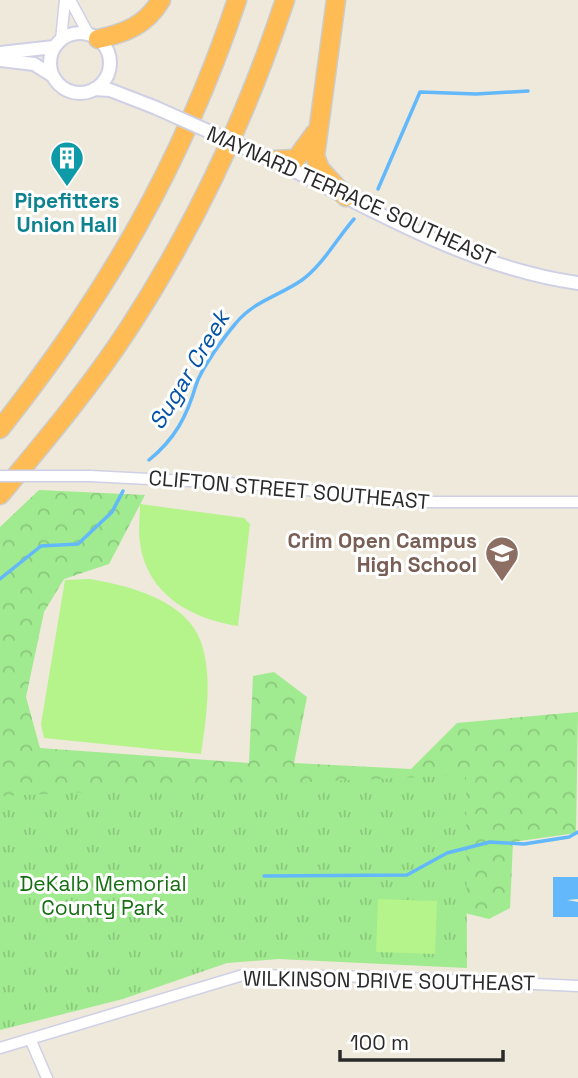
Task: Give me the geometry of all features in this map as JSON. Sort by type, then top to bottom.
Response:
[{"type":"highway","points":[[93,37],[127,32],[151,17],[161,0]]},
{"type":"highway","points":[[0,429],[88,309],[139,228],[181,145],[237,0]]},
{"type":"highway","points":[[0,495],[61,423],[126,332],[162,274],[225,148],[285,0]]},
{"type":"highway","points":[[336,0],[315,156],[320,169],[346,197]]},
{"type":"highway","points":[[267,157],[296,159],[309,145],[318,124]]},
{"type":"street","points":[[68,0],[109,55],[110,65],[128,96]]},
{"type":"street","points":[[53,76],[50,57],[57,44],[68,0]]},
{"type":"street","points":[[0,54],[57,44],[69,35],[93,37]]},
{"type":"street","points":[[0,60],[34,64],[53,76],[66,90],[75,93],[94,89],[102,83],[110,65]]},
{"type":"street","name":"MAYNARD TERRACE SOUTHEAST","points":[[94,89],[128,96],[154,107],[267,157],[455,248],[536,276],[578,283]]},
{"type":"street","name":"CLIFTON STREET SOUTHEAST","points":[[0,476],[90,476],[266,485],[393,502],[578,502]]},
{"type":"street","name":"WILKINSON DRIVE SOUTHEAST","points":[[0,1048],[31,1041],[243,975],[385,977],[578,986]]},
{"type":"street","points":[[31,1041],[47,1078]]},
{"type":"green space","points":[[39,490],[145,495],[109,564],[64,579],[44,612],[26,697],[40,748],[249,763],[253,676],[274,672],[307,697],[294,763],[411,769],[457,723],[578,712],[576,833],[513,842],[510,908],[489,919],[445,908],[0,853],[0,527]]},
{"type":"green space","points":[[140,504],[244,518],[250,524],[238,626],[221,623],[189,610],[162,590],[144,561],[139,538]]},
{"type":"green space","points":[[89,579],[121,585],[154,597],[183,615],[194,627],[205,655],[208,684],[201,754],[44,738],[41,724],[65,580]]},
{"type":"green space","name":"DeKalb Memorial County Park","points":[[466,775],[467,968],[278,959],[227,963],[123,999],[0,1030],[0,796]]},
{"type":"green space","points":[[378,899],[437,901],[435,954],[376,952]]},
{"type":"water","points":[[553,877],[578,877],[578,899],[567,900],[578,902],[578,917],[553,917]]},
{"type":"waterway","name":"Sugar Creek","points":[[378,189],[420,92],[476,94],[528,91]]},
{"type":"waterway","name":"Sugar Creek","points":[[149,460],[166,444],[179,426],[203,371],[236,323],[251,309],[309,274],[354,219]]},
{"type":"waterway","name":"Sugar Creek","points":[[0,579],[41,546],[78,544],[112,512],[123,491]]},
{"type":"waterway","points":[[264,876],[407,875],[447,853],[490,842],[524,844],[569,837],[578,832]]},
{"type":"place","name":"Pipefitters Union Hall","points":[[67,188]]},
{"type":"place","name":"Crim Open Campus High School","points":[[502,583]]}]
